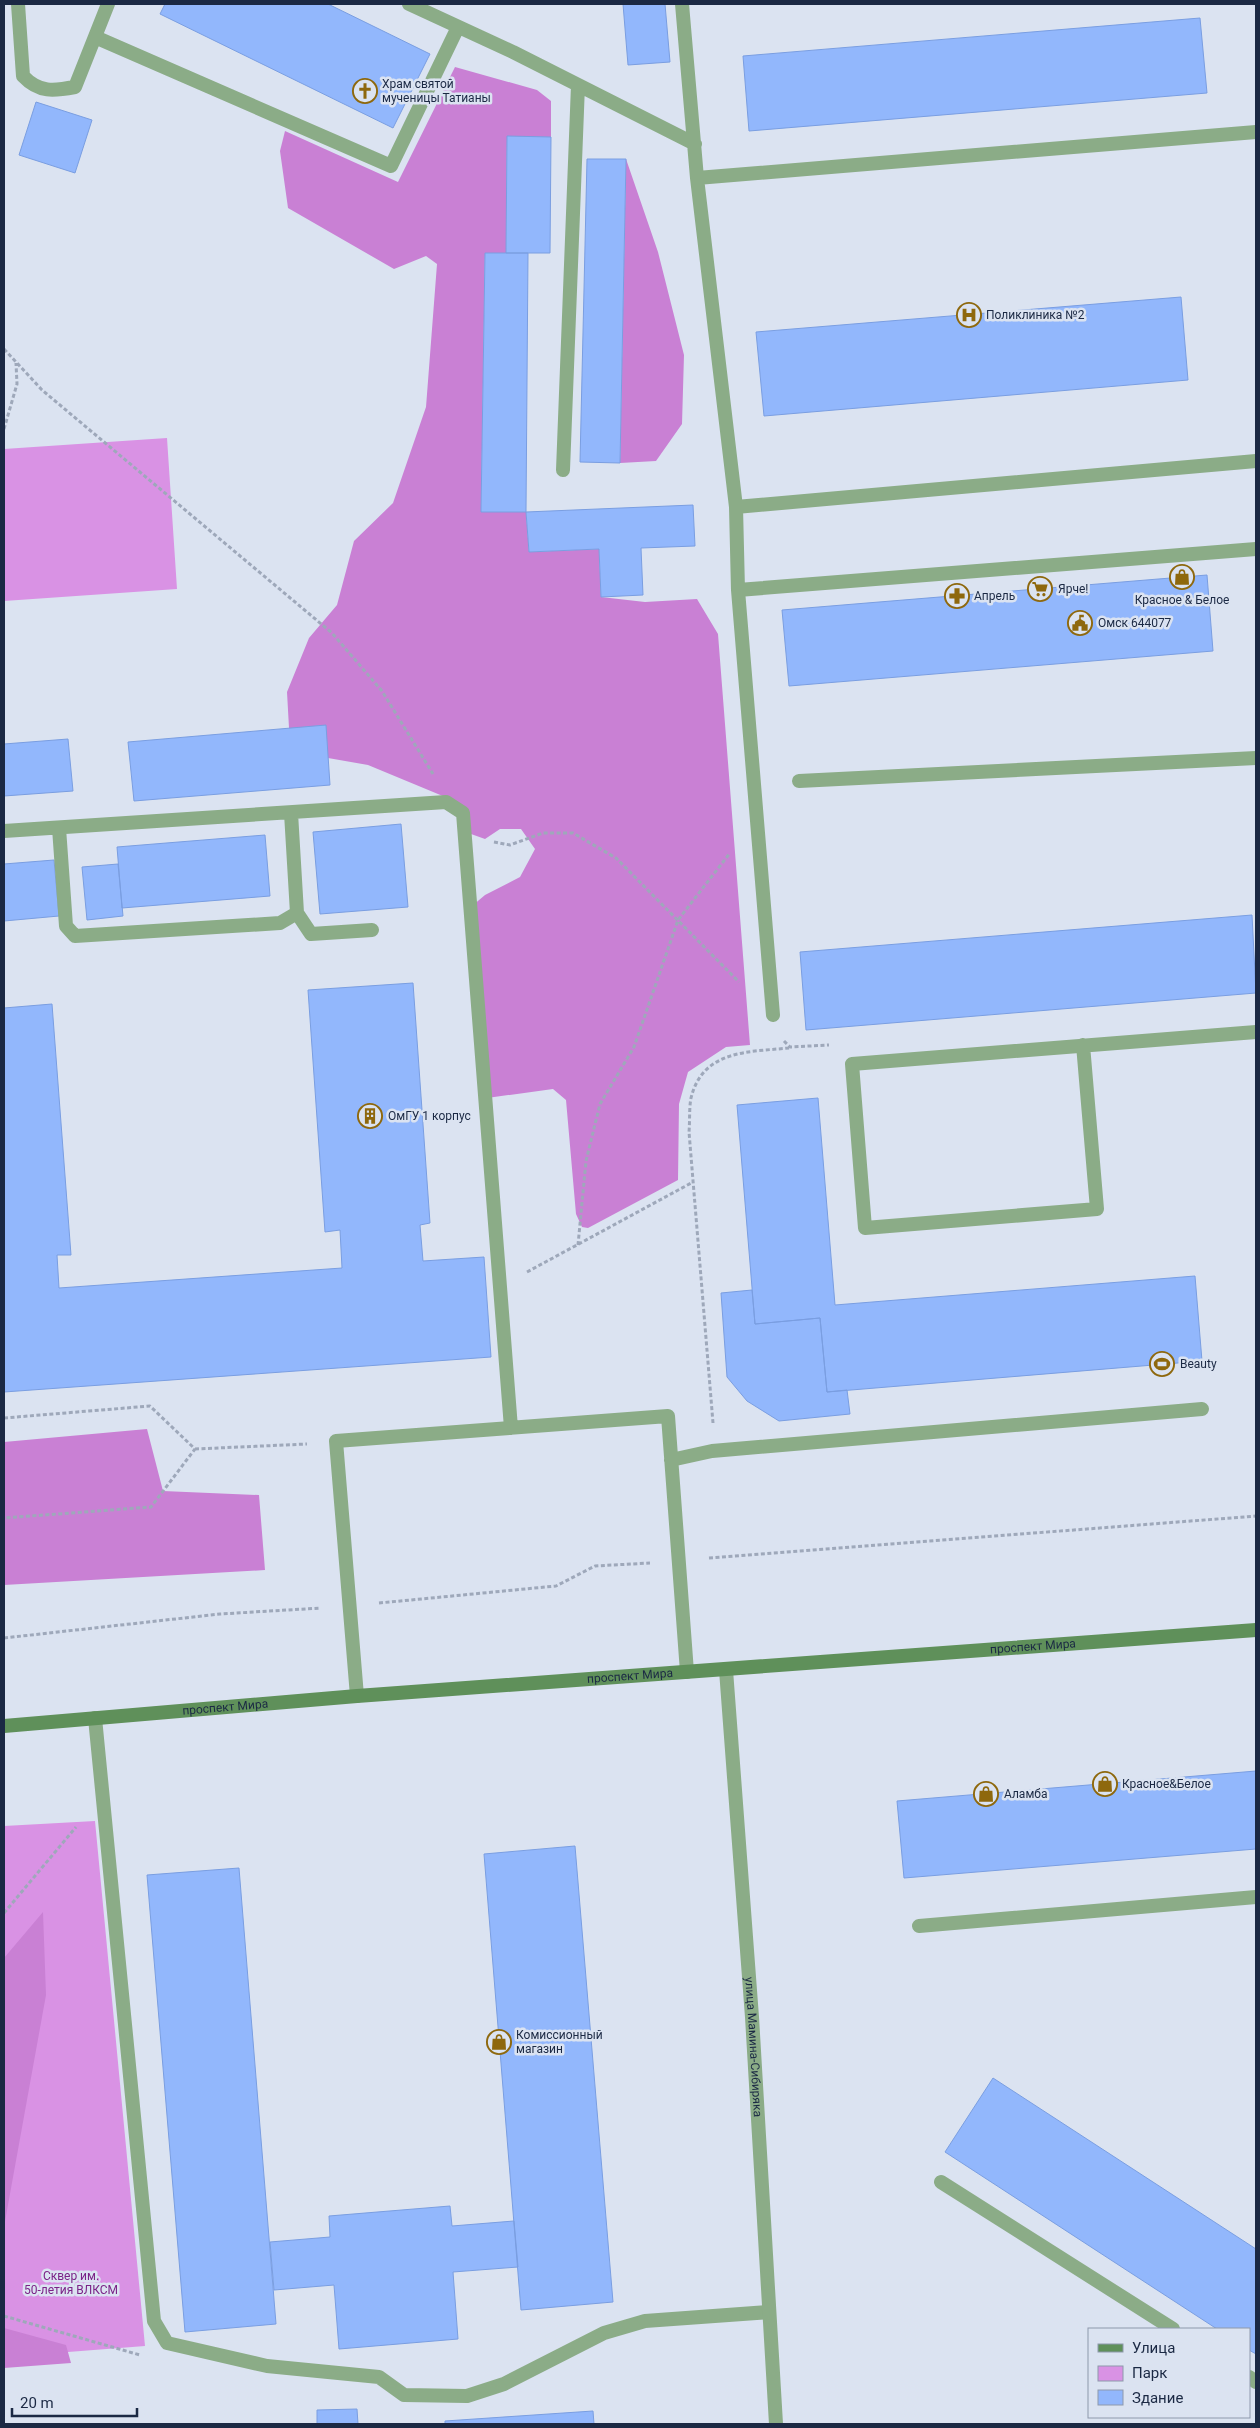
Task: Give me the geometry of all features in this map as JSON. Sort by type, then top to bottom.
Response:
[{"type":"main road","name":"проспект Мира","points":[[4,1726],[357,1696],[1256,1630]]},
{"type":"street","points":[[18,4],[23,76],[32,85],[54,91],[75,87],[108,4]]},
{"type":"street","points":[[409,4],[578,85],[695,144]]},
{"type":"street","points":[[682,4],[697,178],[736,507],[738,590],[773,1015]]},
{"type":"street","points":[[95,37],[390,166],[458,27]]},
{"type":"street","points":[[563,470],[578,85]]},
{"type":"street","points":[[697,178],[1256,132]]},
{"type":"street","points":[[736,507],[1256,461]]},
{"type":"street","points":[[738,590],[1256,549]]},
{"type":"street","points":[[799,781],[1256,758]]},
{"type":"street","points":[[4,831],[446,802],[463,813],[511,1428]]},
{"type":"street","points":[[290,813],[297,913],[311,934],[372,930]]},
{"type":"street","points":[[59,828],[66,926],[75,936],[280,924],[297,913]]},
{"type":"street","points":[[1083,1045],[1096,1209],[865,1228],[852,1064],[1083,1045],[1256,1032]]},
{"type":"street","points":[[671,1460],[712,1451],[1202,1409]]},
{"type":"street","points":[[357,1696],[336,1441],[668,1416],[687,1672]]},
{"type":"street","name":"улица Мамина-Сибиряка","points":[[726,1670],[752,2017],[776,2424]]},
{"type":"street","points":[[95,1718],[154,2321],[167,2343],[266,2366],[378,2377],[404,2395],[467,2396],[504,2384],[604,2333],[644,2321],[769,2312]]},
{"type":"street","points":[[919,1926],[1256,1897]]},
{"type":"street","points":[[942,2182],[1171,2328]]},
{"type":"path","points":[[4,349],[42,390],[332,633],[382,691],[430,769],[446,802]]},
{"type":"path","points":[[4,430],[17,384],[16,363]]},
{"type":"path","points":[[578,1245],[586,1161],[600,1104],[634,1046],[678,920],[757,819]]},
{"type":"path","points":[[464,824],[483,840],[510,845],[542,833],[572,833],[616,858],[773,1015],[780,1038],[790,1048]]},
{"type":"path","points":[[712,1451],[715,1441],[689,1132],[691,1097],[700,1078],[712,1063],[730,1054],[826,1044],[844,1052],[852,1064]]},
{"type":"path","points":[[500,1287],[694,1182]]},
{"type":"path","points":[[4,1418],[150,1406],[195,1449],[291,1446],[336,1441]]},
{"type":"path","points":[[4,1518],[151,1507],[195,1449]]},
{"type":"path","points":[[4,1638],[220,1614],[349,1606],[556,1586],[595,1566],[1256,1516]]},
{"type":"path","points":[[4,1913],[103,1796]]},
{"type":"path","points":[[4,2316],[144,2356]]},
{"type":"green space","points":[[167,438],[177,589],[4,601],[4,449]]},
{"type":"green space","name":"Сквер им. 50-летия ВЛКСМ","points":[[95,1821],[145,2346],[4,2357],[4,1826]]},
{"type":"shaded area","points":[[455,67],[537,90],[551,101],[551,137],[507,137],[506,253],[485,253],[481,511],[526,512],[529,552],[599,549],[601,597],[645,602],[697,599],[718,634],[750,1045],[726,1047],[688,1072],[679,1104],[678,1180],[588,1228],[582,1227],[576,1214],[566,1100],[553,1089],[487,1098],[472,906],[485,895],[520,877],[535,849],[521,829],[500,829],[485,839],[471,834],[450,799],[368,765],[328,758],[289,728],[287,692],[309,638],[337,605],[354,541],[393,503],[426,407],[437,264],[426,256],[394,269],[288,208],[280,151],[285,131],[398,182]]},
{"type":"shaded area","points":[[626,159],[658,252],[684,355],[682,424],[656,461],[620,463]]},
{"type":"shaded area","points":[[147,1429],[163,1491],[259,1495],[265,1570],[4,1585],[4,1442]]},
{"type":"shaded area","points":[[43,1912],[46,1995],[4,2227],[4,1958]]},
{"type":"shaded area","points":[[4,2328],[66,2345],[71,2363],[4,2368]]},
{"type":"building","name":"Храм святой мученицы Татианы","points":[[165,4],[328,4],[430,54],[393,128],[160,14]]},
{"type":"building","points":[[623,4],[665,4],[670,62],[628,65]]},
{"type":"building","points":[[1200,18],[1207,93],[749,131],[743,56]]},
{"type":"building","points":[[36,102],[92,120],[75,173],[19,155]]},
{"type":"building","points":[[507,136],[551,137],[550,253],[506,253]]},
{"type":"building","points":[[587,159],[626,159],[620,463],[580,462]]},
{"type":"building","points":[[485,253],[528,253],[526,512],[481,512]]},
{"type":"building","points":[[1181,297],[1188,380],[764,416],[756,332]]},
{"type":"building","points":[[693,505],[695,546],[641,548],[643,595],[601,597],[599,549],[529,552],[526,512]]},
{"type":"building","points":[[1207,575],[1213,651],[789,686],[782,610]]},
{"type":"building","points":[[326,725],[330,785],[134,801],[128,742]]},
{"type":"building","points":[[68,739],[73,791],[4,796],[4,744]]},
{"type":"building","points":[[401,824],[408,907],[320,914],[313,832]]},
{"type":"building","points":[[265,835],[270,896],[122,908],[117,847]]},
{"type":"building","points":[[54,860],[59,916],[4,921],[4,864]]},
{"type":"building","points":[[118,864],[123,916],[87,920],[82,867]]},
{"type":"building","points":[[1252,915],[1256,993],[806,1030],[800,952]]},
{"type":"building","name":"ОмГУ 1 корпус","points":[[413,983],[430,1223],[420,1225],[423,1261],[484,1257],[491,1357],[4,1392],[4,1008],[52,1004],[71,1255],[57,1255],[59,1288],[342,1268],[340,1230],[325,1232],[308,990]]},
{"type":"building","points":[[818,1098],[835,1305],[1195,1276],[1202,1361],[827,1392],[820,1318],[755,1324],[737,1105]]},
{"type":"building","points":[[752,1290],[755,1324],[820,1318],[827,1392],[847,1390],[850,1414],[779,1421],[747,1401],[727,1377],[721,1293]]},
{"type":"building","points":[[1256,1771],[1256,1849],[904,1878],[897,1801]]},
{"type":"building","points":[[575,1846],[613,2302],[521,2310],[484,1854]]},
{"type":"building","points":[[239,1868],[276,2324],[185,2332],[147,1875]]},
{"type":"building","points":[[993,2078],[1256,2249],[1256,2354],[1250,2351],[1250,2328],[1215,2328],[945,2152]]},
{"type":"building","points":[[450,2206],[452,2226],[514,2221],[518,2267],[453,2272],[458,2339],[339,2349],[334,2285],[274,2290],[270,2242],[330,2237],[329,2216]]},
{"type":"building","points":[[357,2409],[358,2424],[317,2424],[317,2410]]},
{"type":"building","points":[[593,2411],[594,2424],[445,2424],[445,2421]]},
{"type":"place","name":"Храм святой мученицы Татианы","points":[[365,91]]},
{"type":"place","name":"Поликлиника №2","points":[[969,315]]},
{"type":"place","name":"Красное & Белое","points":[[1182,577]]},
{"type":"place","name":"Ярче!","points":[[1040,589]]},
{"type":"place","name":"Апрель","points":[[957,596]]},
{"type":"place","name":"Омск 644077","points":[[1080,623]]},
{"type":"place","name":"ОмГУ 1 корпус","points":[[370,1116]]},
{"type":"place","name":"Beauty","points":[[1162,1364]]},
{"type":"place","name":"Красное&Белое","points":[[1105,1784]]},
{"type":"place","name":"Аламба","points":[[986,1794]]},
{"type":"place","name":"Комиссионный магазин","points":[[499,2042]]}]
